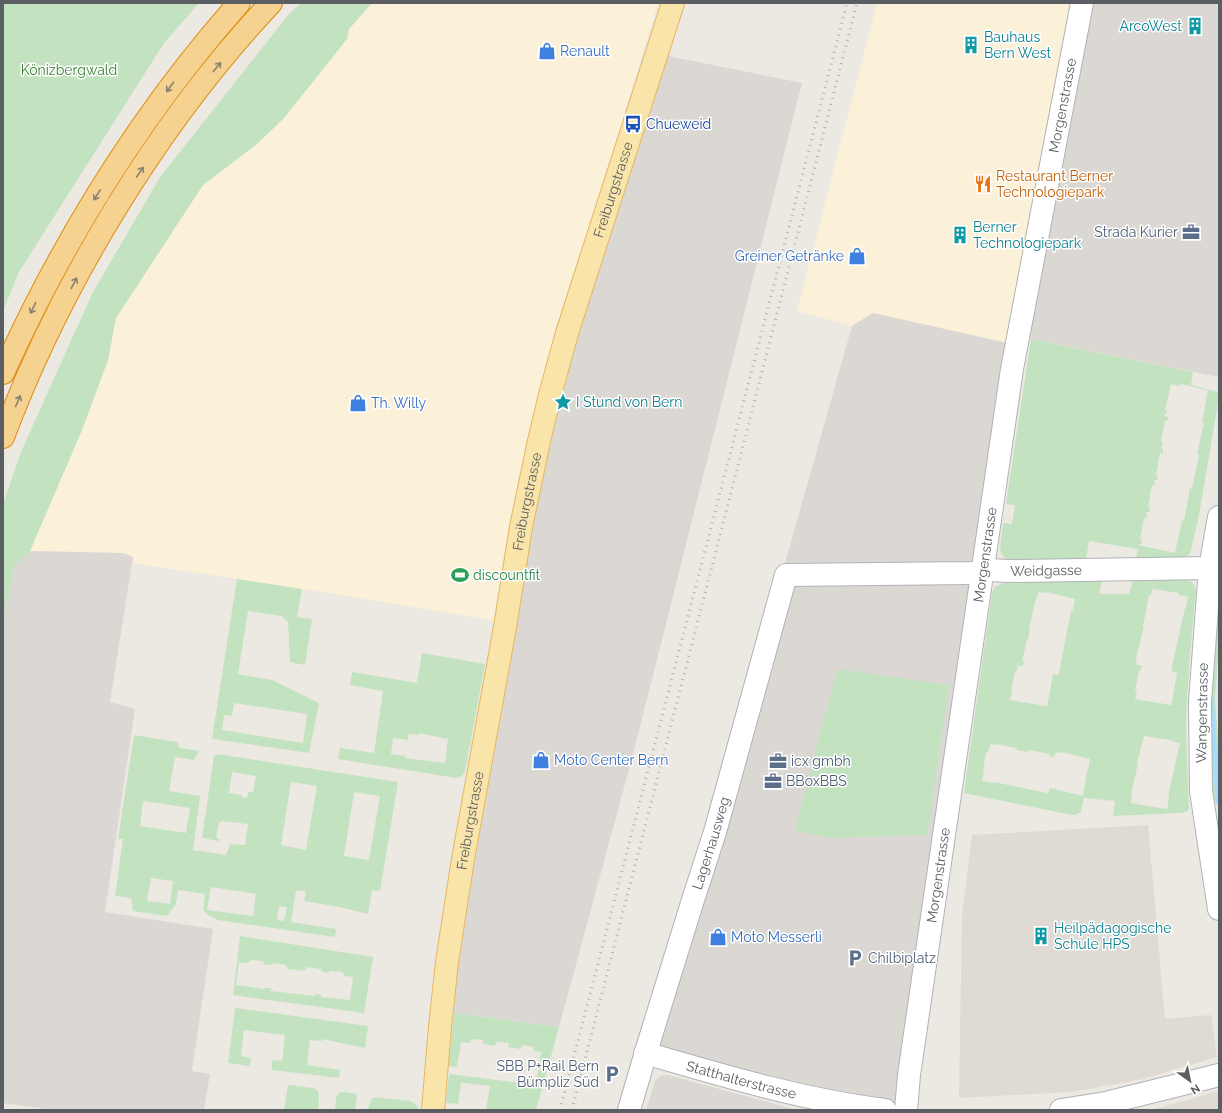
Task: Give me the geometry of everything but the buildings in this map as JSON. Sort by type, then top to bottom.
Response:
[{"type":"highway","points":[[3,373],[31,313],[60,257],[111,171],[191,59],[239,3]]},
{"type":"highway","points":[[3,437],[42,345],[84,263],[108,222],[182,111],[215,69],[271,3]]},
{"type":"main road","name":"Freiburgstrasse","points":[[434,1110],[440,1027],[463,859],[505,627],[521,527],[542,426],[567,333],[607,204],[673,3]]},
{"type":"street","name":"Morgenstrasse","points":[[906,1110],[909,1075],[1015,350],[1082,3]]},
{"type":"street","name":"Wangenstrasse","points":[[1219,517],[1210,568],[1200,702],[1201,791],[1212,818],[1219,909]]},
{"type":"street","name":"Weidgasse","points":[[786,575],[971,573],[990,570],[1210,568]]},
{"type":"street","name":"Lagerhausweg","points":[[629,1110],[645,1053],[715,832],[786,575]]},
{"type":"street","name":"Statthalterstrasse","points":[[645,1053],[802,1096],[842,1104],[885,1110]]},
{"type":"street","points":[[1061,1110],[1113,1102],[1219,1075]]},
{"type":"shaded area","points":[[372,3],[658,3],[540,392],[501,622],[334,594],[132,563],[133,557],[123,553],[30,551],[82,430],[108,360],[116,318],[203,185],[257,144],[284,118],[347,39],[349,29]]},
{"type":"shaded area","points":[[877,3],[1070,3],[1012,344],[873,313],[852,326],[797,311]]},
{"type":"shaded area","points":[[1088,3],[1219,3],[1219,377],[1022,337]]},
{"type":"shaded area","points":[[663,55],[802,83],[634,751],[559,1027],[448,1012],[495,713],[548,447],[580,319]]},
{"type":"shaded area","points":[[873,313],[1012,344],[897,1104],[772,1081],[654,1050],[714,814],[852,326]]},
{"type":"shaded area","points":[[30,551],[123,553],[133,557],[110,702],[135,709],[105,912],[213,929],[192,1071],[210,1074],[204,1110],[54,1110],[3,1103],[3,621],[15,565]]},
{"type":"shaded area","points":[[1148,825],[1165,1019],[1211,1015],[1217,1057],[1143,1079],[1072,1092],[959,1098],[962,916],[972,835]]},
{"type":"shaded area","points":[[662,1075],[668,1075],[797,1110],[646,1110],[655,1081]]},
{"type":"shaded area","points":[[1219,1091],[1219,1110],[1151,1110],[1215,1092]]},
{"type":"green space","name":"Könizbergwald","points":[[3,3],[199,3],[164,43],[19,272],[3,311]]},
{"type":"green space","points":[[301,3],[372,3],[349,29],[347,39],[284,118],[257,144],[203,185],[116,318],[108,360],[82,430],[30,551],[15,565],[3,621],[3,504],[21,452],[92,294],[160,177],[289,14]]},
{"type":"green space","points":[[1031,339],[1193,372],[1191,385],[1218,392],[1219,397],[1199,515],[1190,554],[1183,558],[1136,559],[1138,549],[1089,541],[1086,559],[1009,561],[1002,555],[1000,549],[1003,523],[1012,524],[1015,505],[1006,504]],"holes":[[[1171,384],[1179,386],[1180,384],[1208,390],[1202,422],[1204,423],[1197,454],[1199,455],[1192,489],[1190,488],[1184,521],[1182,520],[1175,553],[1138,545],[1141,544],[1142,539],[1140,539],[1144,518],[1146,518],[1147,513],[1145,512],[1149,512],[1150,507],[1148,507],[1152,485],[1154,486],[1155,481],[1153,480],[1157,480],[1158,476],[1156,475],[1160,453],[1163,454],[1163,449],[1160,448],[1162,447],[1163,443],[1161,442],[1165,421],[1167,421],[1168,417],[1164,416],[1167,410],[1165,410]]]},
{"type":"green space","points":[[1219,539],[1219,643],[1215,699],[1219,751],[1218,805],[1207,790],[1206,676]]},
{"type":"green space","points":[[237,579],[302,589],[297,617],[312,619],[305,665],[290,662],[288,622],[282,616],[248,611],[238,674],[272,680],[319,703],[309,753],[212,739]],"holes":[[[234,703],[307,714],[303,743],[222,730],[224,715],[232,716]]]},
{"type":"green space","points":[[1187,579],[1192,582],[1196,589],[1186,716],[1189,809],[1186,812],[1181,813],[1113,816],[1115,801],[1084,798],[1081,812],[1076,815],[1072,815],[964,793],[992,593],[995,587],[1004,583],[1102,581],[1099,594],[1129,594],[1133,580]],"holes":[[[1152,589],[1179,593],[1179,595],[1188,597],[1171,671],[1178,673],[1171,707],[1171,705],[1135,699],[1139,671],[1142,666],[1135,664],[1144,627],[1149,595],[1151,595]],[[1038,592],[1047,592],[1075,599],[1073,611],[1071,611],[1059,675],[1053,674],[1047,707],[1010,700],[1015,671],[1017,671],[1016,665],[1023,666],[1024,661],[1022,661]],[[1144,736],[1171,740],[1180,743],[1168,797],[1167,810],[1131,803],[1137,763]],[[990,744],[996,744],[1017,748],[1017,750],[1028,752],[1028,750],[1050,754],[1049,756],[1054,757],[1056,750],[1057,753],[1062,752],[1090,759],[1083,796],[1050,788],[1048,794],[994,782],[982,781],[986,752],[988,752]]]},
{"type":"green space","points":[[422,653],[485,664],[465,771],[462,776],[456,778],[338,759],[340,748],[374,753],[383,691],[350,685],[352,672],[417,683]],"holes":[[[409,732],[409,734],[419,735],[419,733],[448,738],[445,763],[405,758],[405,756],[391,754],[393,738],[408,740]]]},
{"type":"green space","points":[[837,669],[949,685],[927,835],[830,838],[795,830]]},
{"type":"green space","points":[[134,735],[178,742],[179,748],[199,751],[194,760],[175,757],[169,791],[200,796],[193,850],[226,855],[230,844],[245,845],[248,824],[222,821],[219,822],[216,838],[219,839],[219,841],[202,838],[214,756],[217,754],[398,782],[380,891],[372,890],[368,914],[340,907],[304,901],[306,893],[304,891],[296,890],[291,922],[336,929],[335,937],[218,920],[208,915],[204,911],[205,894],[178,890],[176,904],[167,916],[133,911],[131,898],[115,896],[123,839],[118,839]],"holes":[[[232,772],[256,776],[253,792],[249,792],[247,797],[245,798],[241,795],[229,793]],[[291,782],[317,786],[306,850],[281,845]],[[354,792],[380,796],[369,860],[344,856]],[[143,801],[190,808],[186,833],[140,826]],[[151,878],[173,881],[170,904],[147,901]],[[211,887],[256,894],[253,916],[207,910]],[[279,906],[287,907],[284,921],[277,920]]]},
{"type":"green space","points":[[240,936],[373,957],[364,1013],[233,995]],"holes":[[[251,960],[263,961],[265,965],[271,965],[273,963],[286,965],[288,969],[305,971],[307,967],[321,969],[322,972],[328,973],[330,971],[343,972],[344,976],[353,977],[350,1000],[321,997],[321,995],[315,994],[315,996],[271,991],[271,988],[265,989],[236,985],[239,962],[248,963]]]},
{"type":"green space","points":[[235,1008],[368,1026],[365,1048],[322,1039],[322,1041],[310,1040],[307,1065],[340,1070],[339,1078],[272,1070],[272,1060],[282,1061],[285,1035],[244,1030],[241,1056],[251,1058],[249,1066],[228,1063]]},
{"type":"green space","points":[[454,1013],[559,1027],[536,1110],[486,1110],[490,1086],[464,1083],[461,1083],[458,1104],[446,1103],[449,1074],[536,1085],[541,1052],[534,1051],[534,1047],[522,1045],[521,1049],[508,1047],[509,1043],[496,1042],[495,1046],[483,1044],[483,1040],[471,1039],[470,1043],[461,1042],[457,1067],[448,1066]]},
{"type":"green space","points":[[288,1085],[314,1088],[318,1091],[318,1109],[284,1110]]},
{"type":"green space","points":[[344,1092],[357,1094],[355,1110],[335,1110],[336,1098],[339,1093]]},
{"type":"green space","points":[[374,1097],[410,1101],[416,1104],[419,1110],[368,1109],[371,1100]]},
{"type":"waterway","points":[[1217,615],[1219,602]]},
{"type":"waterway","points":[[1211,699],[1218,802]]},
{"type":"railway","points":[[560,1110],[847,3]]},
{"type":"railway","points":[[572,1110],[857,3]]},
{"type":"place","name":"ArcoWest","points":[[1195,26]]},
{"type":"place","name":"Bauhaus Bern West","points":[[971,45]]},
{"type":"place","name":"Renault","points":[[547,51]]},
{"type":"place","name":"Chueweid","points":[[633,124]]},
{"type":"place","name":"Restaurant Berner Technologiepark","points":[[983,184]]},
{"type":"place","name":"Strada Kurier","points":[[1191,232]]},
{"type":"place","name":"Berner Technologiepark","points":[[960,235]]},
{"type":"place","name":"Greiner Getränke","points":[[857,256]]},
{"type":"place","name":"I Stund von Bern","points":[[563,402]]},
{"type":"place","name":"Th. Willy","points":[[358,403]]},
{"type":"place","name":"discountfit","points":[[460,575]]},
{"type":"place","name":"Moto Center Bern","points":[[541,760]]},
{"type":"place","name":"icx gmbh","points":[[778,761]]},
{"type":"place","name":"BBoxBBS","points":[[773,781]]},
{"type":"place","name":"Heilpädagogische Schule HPS","points":[[1041,936]]},
{"type":"place","name":"Moto Messerli","points":[[718,937]]},
{"type":"place","name":"Chilbiplatz","points":[[855,958]]},
{"type":"place","name":"SBB P+Rail Bern Bümpliz Süd","points":[[612,1074]]}]
